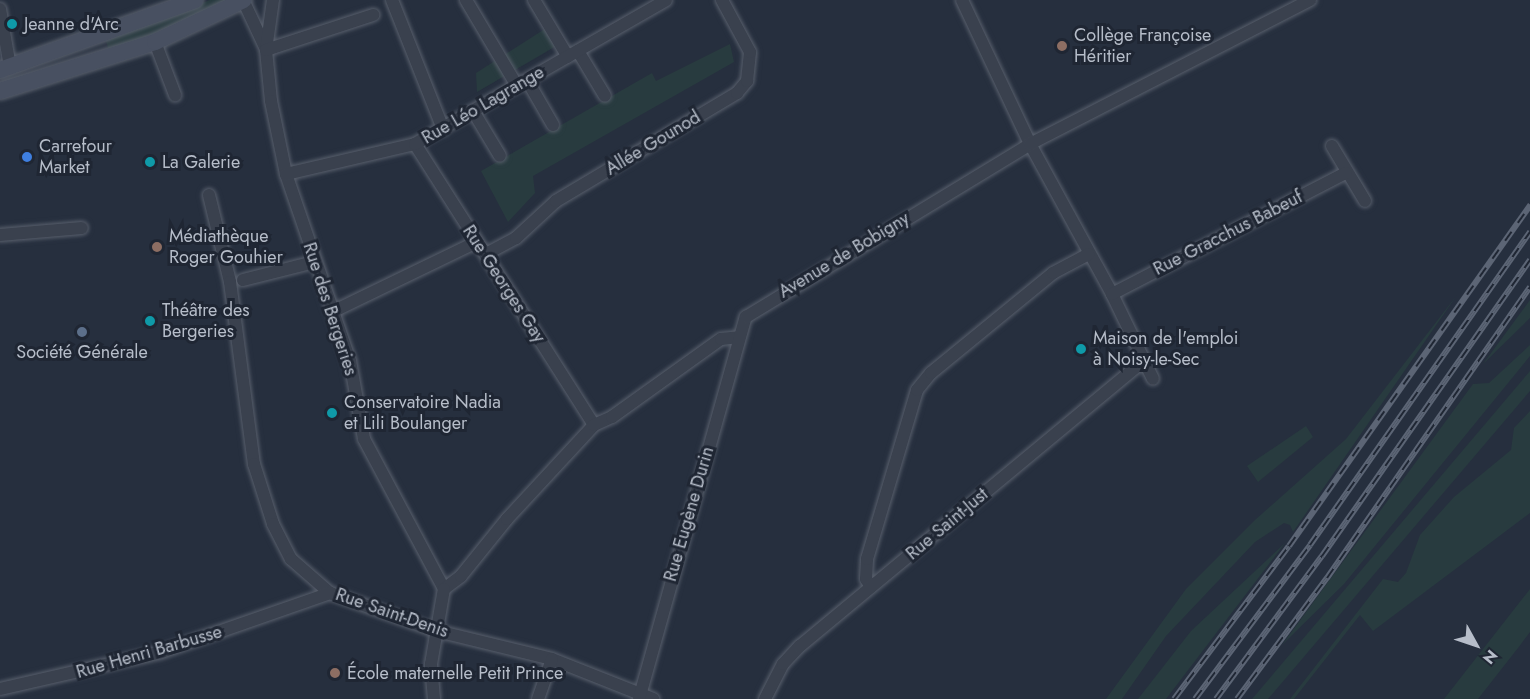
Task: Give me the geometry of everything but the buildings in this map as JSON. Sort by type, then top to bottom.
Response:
[{"type":"main road","points":[[5,69],[73,42],[195,0]]},
{"type":"main road","points":[[0,91],[155,42],[244,0]]},
{"type":"street","name":"Rue des Bergeries","points":[[244,0],[266,50]]},
{"type":"street","name":"Rue des Bergeries","points":[[273,0],[266,50],[271,101],[286,174],[314,262],[334,311],[350,361],[364,439],[444,589]]},
{"type":"street","points":[[392,0],[443,129]]},
{"type":"street","points":[[466,0],[522,83],[554,125]]},
{"type":"street","points":[[534,0],[605,96]]},
{"type":"street","name":"Rue Léo Lagrange","points":[[286,174],[415,144],[666,0]]},
{"type":"street","name":"Allée Gounod","points":[[486,254],[516,238],[556,201],[737,93],[747,81],[750,51],[722,0]]},
{"type":"street","points":[[962,0],[1030,144],[1088,254],[1112,294],[1152,380]]},
{"type":"street","name":"Avenue de Bobigny","points":[[739,337],[746,317],[761,305],[1030,144],[1310,0]]},
{"type":"street","points":[[0,9],[5,69]]},
{"type":"street","points":[[266,50],[373,15]]},
{"type":"street","points":[[155,42],[175,95]]},
{"type":"street","points":[[473,111],[500,156]]},
{"type":"street","name":"Rue Georges Gay","points":[[415,144],[594,425]]},
{"type":"street","points":[[1332,146],[1345,173],[1365,201]]},
{"type":"street","name":"Rue Gracchus Babeuf","points":[[1112,294],[1345,173]]},
{"type":"street","name":"Rue Saint-Denis","points":[[209,195],[230,282],[256,475],[273,524],[291,559],[330,593],[437,631],[552,659],[639,696],[653,699]]},
{"type":"street","points":[[0,235],[82,228]]},
{"type":"street","points":[[334,311],[477,242]]},
{"type":"street","points":[[871,587],[866,579],[867,559],[917,390],[931,373],[1053,273],[1088,254]]},
{"type":"street","points":[[243,280],[314,262]]},
{"type":"street","points":[[434,699],[431,664],[444,589],[461,576],[507,519],[594,425],[612,417],[721,339],[739,337]]},
{"type":"street","name":"Rue Eugène Durin","points":[[639,696],[739,337]]},
{"type":"street","name":"Rue Saint-Just","points":[[765,699],[783,664],[871,587],[1143,361]]},
{"type":"street","name":"Rue Henri Barbusse","points":[[0,689],[161,652],[330,593]]},
{"type":"street","points":[[538,699],[552,659]]},
{"type":"street","points":[[17,686],[20,699]]},
{"type":"green space","points":[[210,0],[234,0],[109,52],[106,40]]},
{"type":"green space","points":[[551,25],[563,42],[477,92],[476,73]]},
{"type":"green space","points":[[730,44],[734,62],[533,176],[535,193],[508,222],[481,171],[652,73],[656,81]]},
{"type":"green space","points":[[1457,295],[1293,532],[1290,525],[1284,523],[1255,542],[1166,636],[1122,699],[1106,699],[1186,589],[1255,520],[1346,439]]},
{"type":"green space","points":[[1530,300],[1530,318],[1483,364]]},
{"type":"green space","points":[[1530,345],[1530,356],[1344,584],[1282,645],[1473,384],[1489,383]]},
{"type":"green space","points":[[1530,371],[1530,391],[1268,699],[1252,699]]},
{"type":"green space","points":[[1530,411],[1530,513],[1373,631],[1360,615],[1294,699],[1290,699],[1383,579],[1398,582],[1406,573],[1420,535],[1454,497],[1511,450],[1514,428]]},
{"type":"green space","points":[[1306,426],[1313,437],[1258,482],[1247,466]]},
{"type":"green space","points":[[1285,543],[1166,699],[1138,699],[1191,631]]},
{"type":"green space","points":[[1530,589],[1530,632],[1518,648],[1478,699],[1444,699]]},
{"type":"railway","points":[[1174,699],[1289,546],[1530,205]]},
{"type":"railway","points":[[1195,699],[1310,545],[1530,232]]},
{"type":"railway","points":[[1216,699],[1322,556],[1530,260]]},
{"type":"railway","points":[[1237,699],[1327,578],[1530,287]]},
{"type":"place","name":"Jeanne d'Arc","points":[[12,24]]},
{"type":"place","name":"Collège Françoise Héritier","points":[[1062,46]]},
{"type":"place","name":"Carrefour Market","points":[[27,157]]},
{"type":"place","name":"La Galerie","points":[[150,162]]},
{"type":"place","name":"Médiathèque Roger Gouhier","points":[[157,247]]},
{"type":"place","name":"Théâtre des Bergeries","points":[[150,321]]},
{"type":"place","name":"Société Générale","points":[[82,332]]},
{"type":"place","name":"Maison de l'emploi à Noisy-le-Sec","points":[[1081,349]]},
{"type":"place","name":"Conservatoire Nadia et Lili Boulanger","points":[[332,413]]},
{"type":"place","name":"École maternelle Petit Prince","points":[[335,673]]}]
